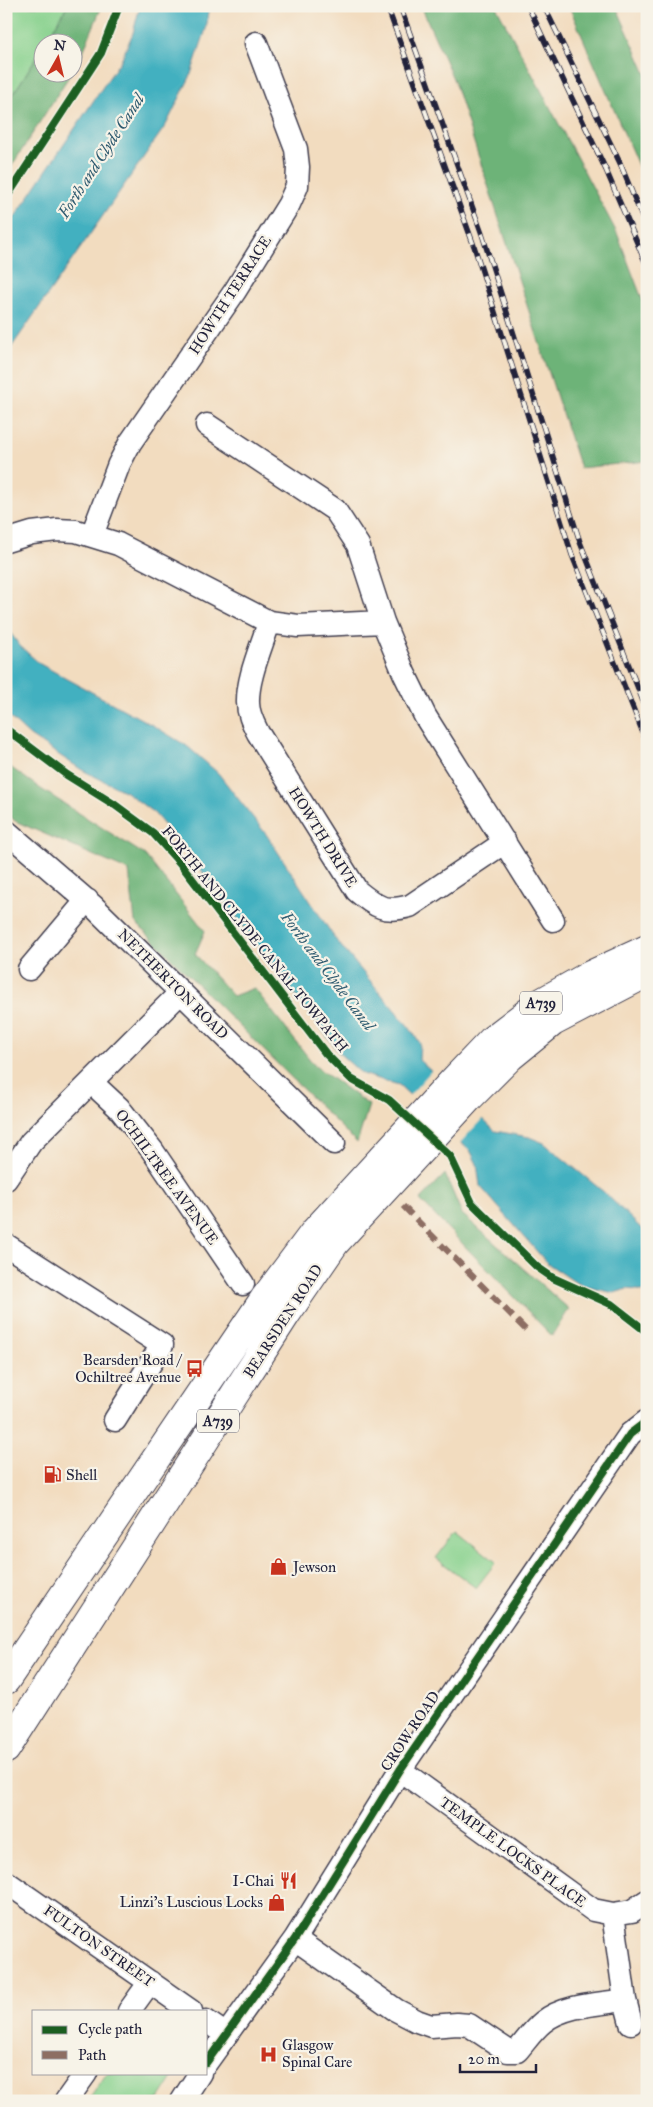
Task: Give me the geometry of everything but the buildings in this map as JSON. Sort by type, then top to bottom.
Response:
[{"type":"main road","name":"BEARSDEN ROAD","points":[[6,1749],[292,1305],[408,1148],[460,1090],[493,1039],[540,1003],[588,976],[647,948]]},
{"type":"main road","name":"BEARSDEN ROAD","points":[[460,1090],[510,1056],[553,1022],[647,973]]},
{"type":"main road","name":"BEARSDEN ROAD","points":[[6,1680],[264,1299],[315,1231],[408,1148]]},
{"type":"street","name":"HOWTH TERRACE","points":[[92,535],[130,443],[235,291],[289,204],[296,186],[298,167],[296,149],[256,43]]},
{"type":"street","points":[[207,425],[335,510],[358,545],[384,622],[404,673],[425,716],[553,920]]},
{"type":"street","points":[[6,541],[32,533],[57,530],[76,531],[118,544],[269,622],[298,626],[384,622]]},
{"type":"street","name":"HOWTH DRIVE","points":[[269,622],[249,687],[248,704],[251,719],[268,750],[356,891],[374,904],[393,911],[410,906],[505,842]]},
{"type":"street","name":"NETHERTON ROAD","points":[[6,831],[87,900],[334,1143]]},
{"type":"street","points":[[29,969],[87,900]]},
{"type":"street","points":[[6,1179],[31,1142],[181,992]]},
{"type":"street","name":"OCHILTREE AVENUE","points":[[91,1082],[119,1108],[152,1150],[243,1284]]},
{"type":"street","points":[[6,1245],[162,1345],[115,1420]]},
{"type":"street","name":"CROW ROAD","points":[[208,2060],[295,1939],[400,1770],[630,1434],[647,1421]]},
{"type":"street","name":"TEMPLE LOCKS PLACE","points":[[400,1770],[593,1910],[613,1914]]},
{"type":"street","name":"FULTON STREET","points":[[6,1882],[191,2010]]},
{"type":"street","points":[[630,2023],[613,1914],[632,1911],[647,1901]]},
{"type":"street","points":[[295,1939],[396,2010],[431,2026],[470,2025],[508,2051],[517,2051],[544,2022],[560,2013],[625,2000]]},
{"type":"street","points":[[130,2010],[150,1982]]},
{"type":"street","points":[[208,2022],[226,2034]]},
{"type":"street","points":[[66,2101],[85,2074]]},
{"type":"street","points":[[182,2101],[199,2074]]},
{"type":"green space","points":[[6,6],[67,6],[52,32],[32,32],[32,64],[6,106]]},
{"type":"green space","points":[[67,6],[102,6],[82,54],[82,32],[52,32]]},
{"type":"green space","points":[[421,6],[496,6],[617,233],[647,312],[647,461],[580,468],[454,81]]},
{"type":"green space","points":[[569,6],[616,6],[647,76],[647,186]]},
{"type":"green space","points":[[32,64],[32,82],[65,82],[6,175],[6,106]]},
{"type":"green space","points":[[6,764],[41,789],[145,855],[205,931],[195,954],[233,996],[254,988],[315,1066],[369,1105],[357,1143],[135,922],[129,871],[15,821],[6,813]]},
{"type":"green space","points":[[445,1174],[462,1214],[569,1309],[552,1336],[420,1200]]},
{"type":"green space","points":[[457,1531],[496,1562],[476,1588],[436,1558]]},
{"type":"green space","points":[[106,2074],[175,2074],[158,2101],[88,2101]]},
{"type":"water","name":"Forth and Clyde Canal","points":[[140,6],[210,6],[206,29],[190,77],[166,125],[6,355],[6,230],[121,60],[133,33]]},
{"type":"water","name":"Forth and Clyde Canal","points":[[6,627],[20,646],[40,664],[187,746],[218,773],[266,834],[336,940],[409,1027],[420,1043],[419,1060],[495,1131],[529,1137],[544,1143],[605,1193],[646,1233],[647,1293],[627,1289],[614,1293],[588,1287],[575,1282],[547,1263],[480,1186],[477,1164],[471,1152],[399,1085],[362,1074],[341,1055],[189,854],[154,813],[126,792],[82,770],[30,736],[6,714]]},
{"type":"pier","points":[[432,1070],[484,1117],[459,1144],[408,1097]]},
{"type":"railway","points":[[387,6],[474,246],[572,555],[647,743]]},
{"type":"railway","points":[[400,6],[482,234],[580,542],[647,711]]},
{"type":"railway","points":[[528,6],[606,170],[647,266]]},
{"type":"railway","points":[[544,6],[620,163],[647,229]]},
{"type":"marked path","points":[[403,1206],[526,1330]]},
{"type":"cycle path","points":[[6,198],[101,53],[119,6]]},
{"type":"cycle path","name":"FORTH AND CLYDE CANAL TOWPATH","points":[[6,729],[67,775],[115,805],[153,833],[180,863],[326,1054],[351,1079],[389,1100],[450,1156],[472,1203],[537,1267],[553,1278],[611,1304],[647,1332]]},
{"type":"cycle path","points":[[208,2060],[295,1939],[400,1770],[630,1434],[647,1421]]},
{"type":"place","name":"Bearsden Road / Ochiltree Avenue","points":[[195,1369]]},
{"type":"place","name":"Shell","points":[[52,1475]]},
{"type":"place","name":"Jewson","points":[[279,1567]]},
{"type":"place","name":"I-Chai","points":[[288,1881]]},
{"type":"place","name":"Linzi's Luscious Locks","points":[[277,1902]]},
{"type":"place","name":"Glasgow Spinal Care","points":[[268,2054]]}]
